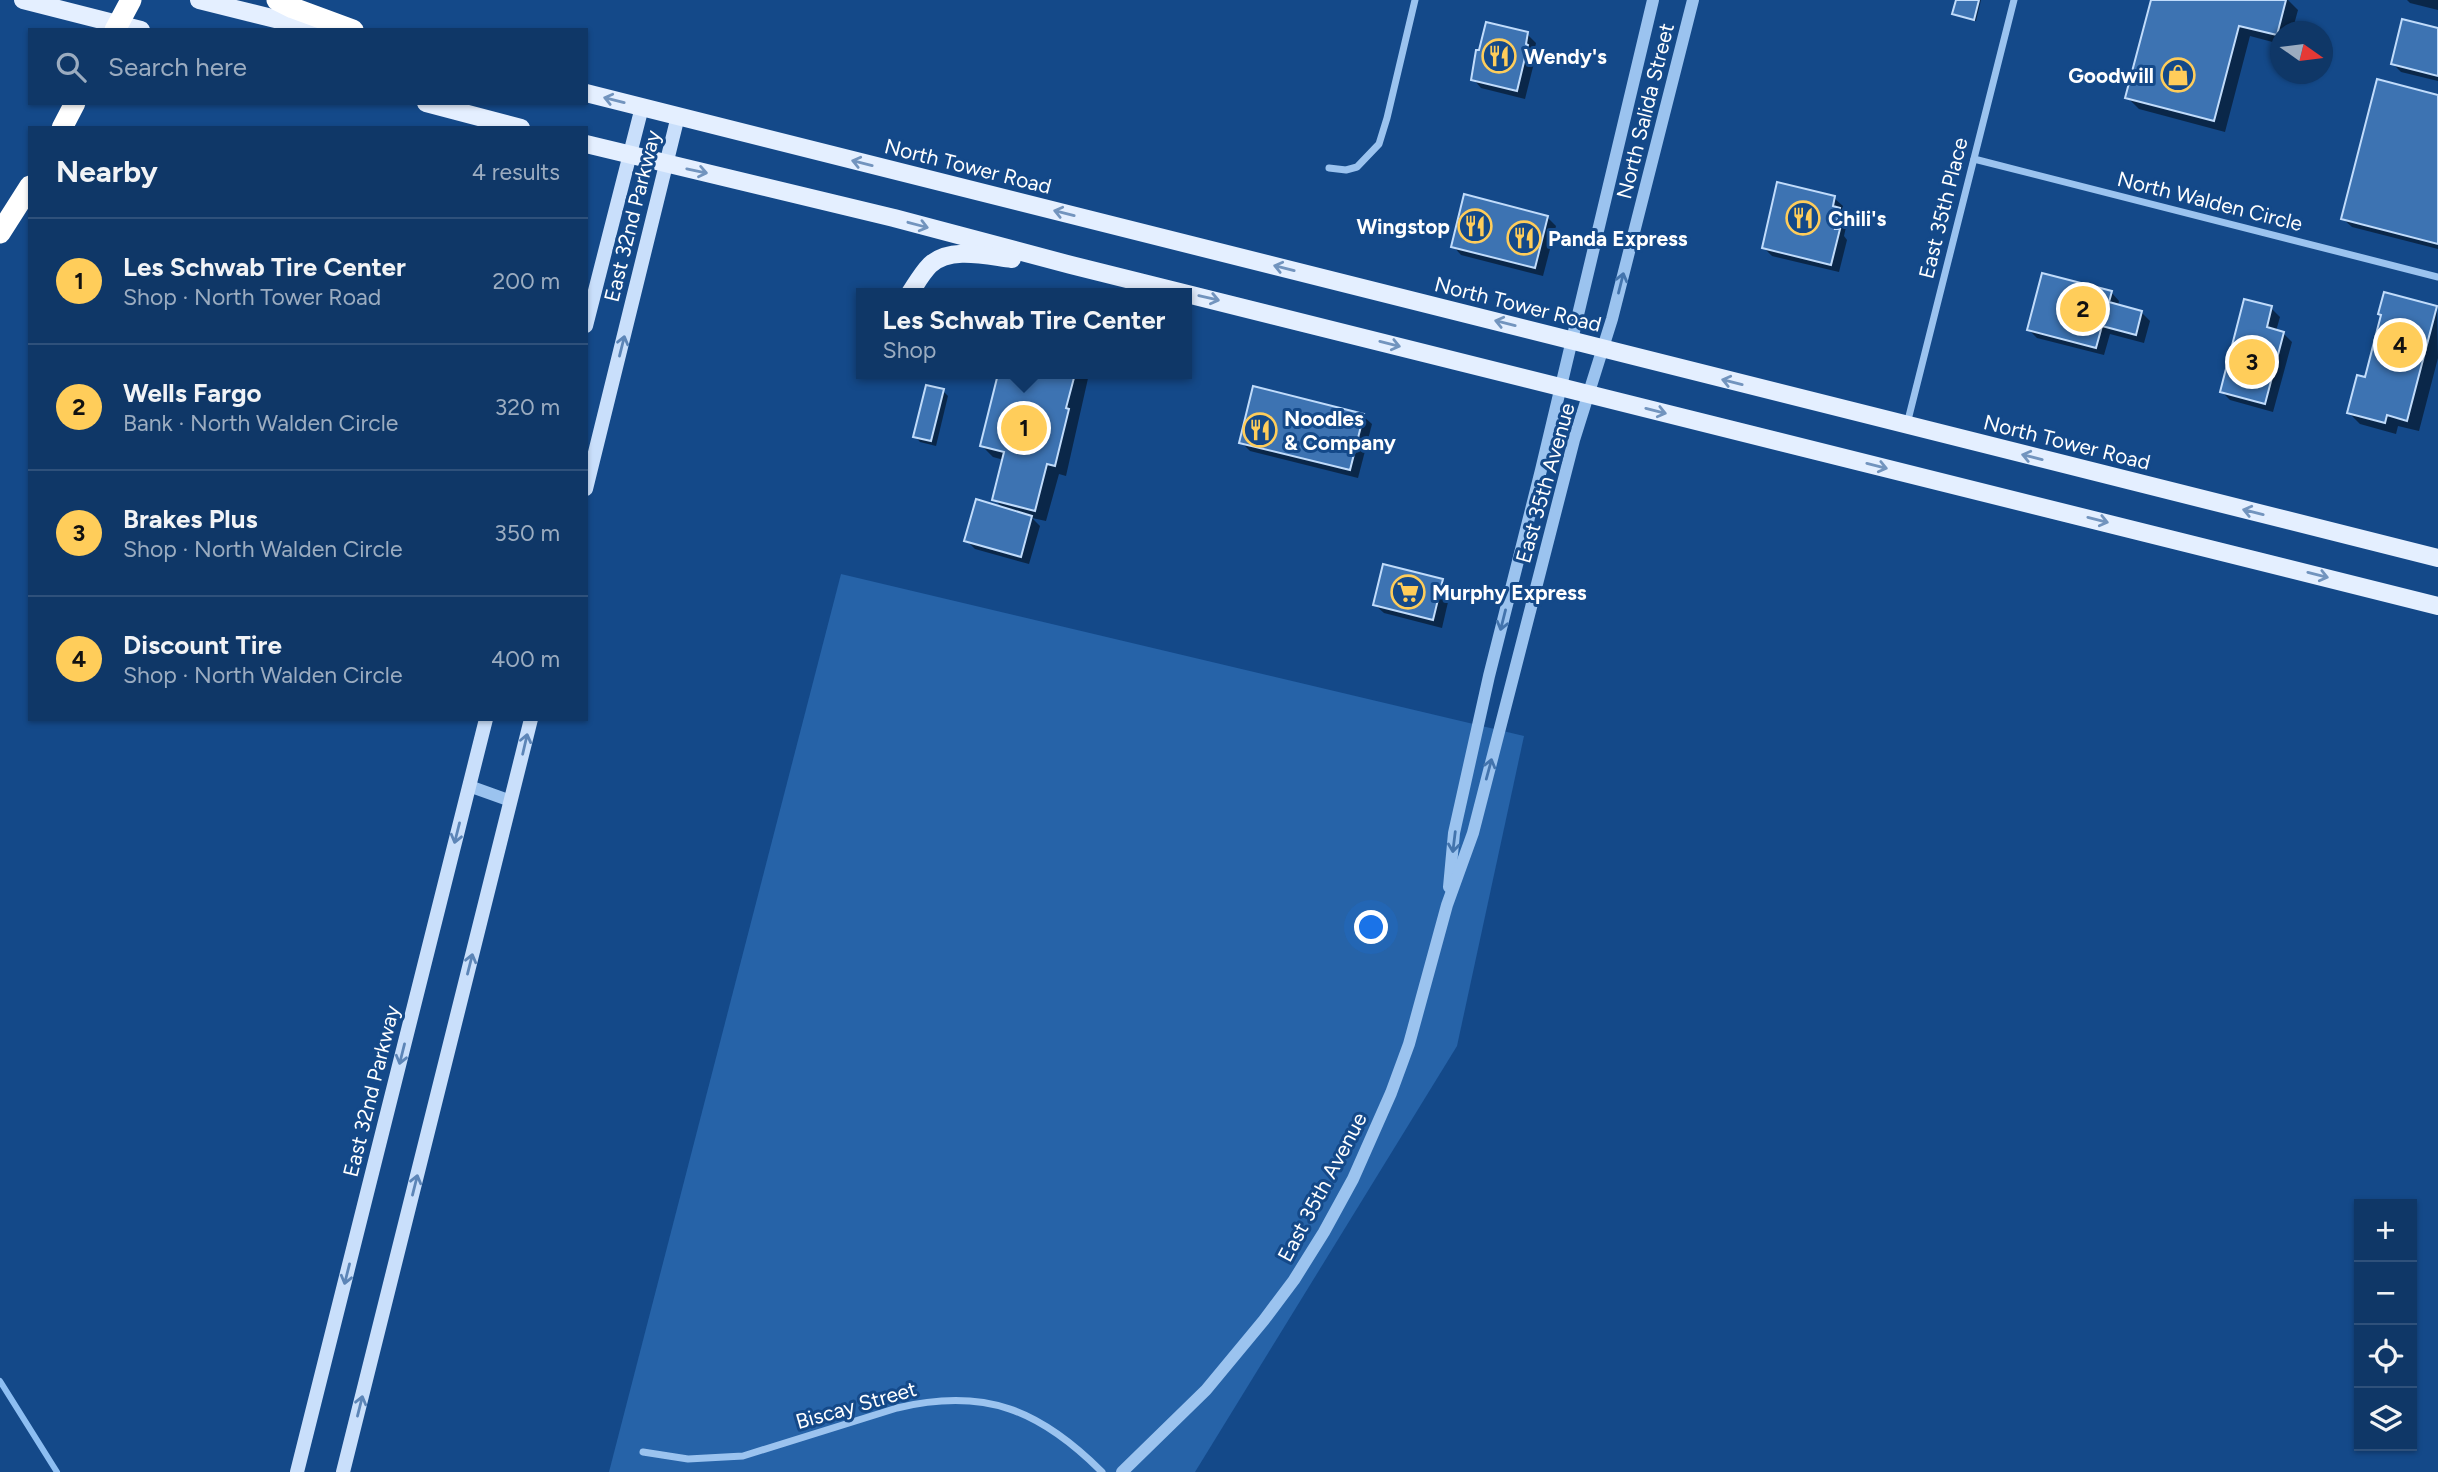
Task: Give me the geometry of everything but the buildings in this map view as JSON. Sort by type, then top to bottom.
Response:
[{"type":"highway","points":[[117,27],[131,0]]},
{"type":"highway","points":[[277,0],[348,28]]},
{"type":"highway","points":[[63,126],[74,105]]},
{"type":"highway","points":[[0,233],[28,189]]},
{"type":"main road","points":[[23,0],[117,27]]},
{"type":"main road","points":[[199,0],[312,28]]},
{"type":"main road","name":"North Tower Road","points":[[588,94],[2438,558]]},
{"type":"main road","points":[[434,105],[513,126]]},
{"type":"main road","name":"East 32nd Parkway","points":[[588,318],[642,107]]},
{"type":"main road","name":"East 32nd Parkway","points":[[588,481],[678,116]]},
{"type":"main road","points":[[588,145],[894,218],[1163,288]]},
{"type":"main road","points":[[914,288],[931,264],[946,256],[965,254],[1071,265]]},
{"type":"main road","points":[[1192,295],[2438,606]]},
{"type":"main road","name":"East 32nd Parkway","points":[[297,1472],[485,721]]},
{"type":"main road","points":[[343,1472],[531,721]]},
{"type":"street","points":[[1329,168],[1346,170],[1357,167],[1379,144],[1415,0]]},
{"type":"street","name":"North Salida Street","points":[[1559,387],[1653,0]]},
{"type":"street","name":"North Salida Street","points":[[1590,394],[1693,0]]},
{"type":"street","name":"East 35th Place","points":[[1907,425],[2014,0]]},
{"type":"street","name":"North Walden Circle","points":[[1974,159],[2438,277]]},
{"type":"street","name":"East 35th Avenue","points":[[1447,905],[1454,833],[1559,387]]},
{"type":"street","name":"East 35th Avenue","points":[[1122,1472],[1206,1390],[1294,1280],[1353,1179],[1391,1093],[1409,1044],[1447,905],[1473,833],[1574,440],[1590,394]]},
{"type":"street","points":[[469,786],[511,802]]},
{"type":"street","name":"Biscay Street","points":[[643,1452],[688,1460],[743,1457],[897,1408],[963,1399],[999,1406],[1034,1419],[1069,1441],[1102,1472]]},
{"type":"shaded area","points":[[841,574],[1524,736],[1457,1046],[1195,1472],[609,1472]]},
{"type":"waterway","points":[[0,1381],[57,1472]]},
{"type":"place","name":"Wendy's","points":[[1499,56]]},
{"type":"place","name":"Goodwill","points":[[2178,75]]},
{"type":"place","name":"Chili's","points":[[1803,218]]},
{"type":"place","name":"Wingstop","points":[[1475,226]]},
{"type":"place","name":"Panda Express","points":[[1524,238]]},
{"type":"place","name":"Wells Fargo","points":[[2083,309]]},
{"type":"place","name":"Discount Tire","points":[[2400,345]]},
{"type":"place","name":"Brakes Plus","points":[[2252,362]]},
{"type":"place","name":"Les Schwab Tire Center","points":[[1024,428]]},
{"type":"place","name":"Noodles & Company","points":[[1260,430]]},
{"type":"place","name":"Murphy Express","points":[[1408,592]]}]
